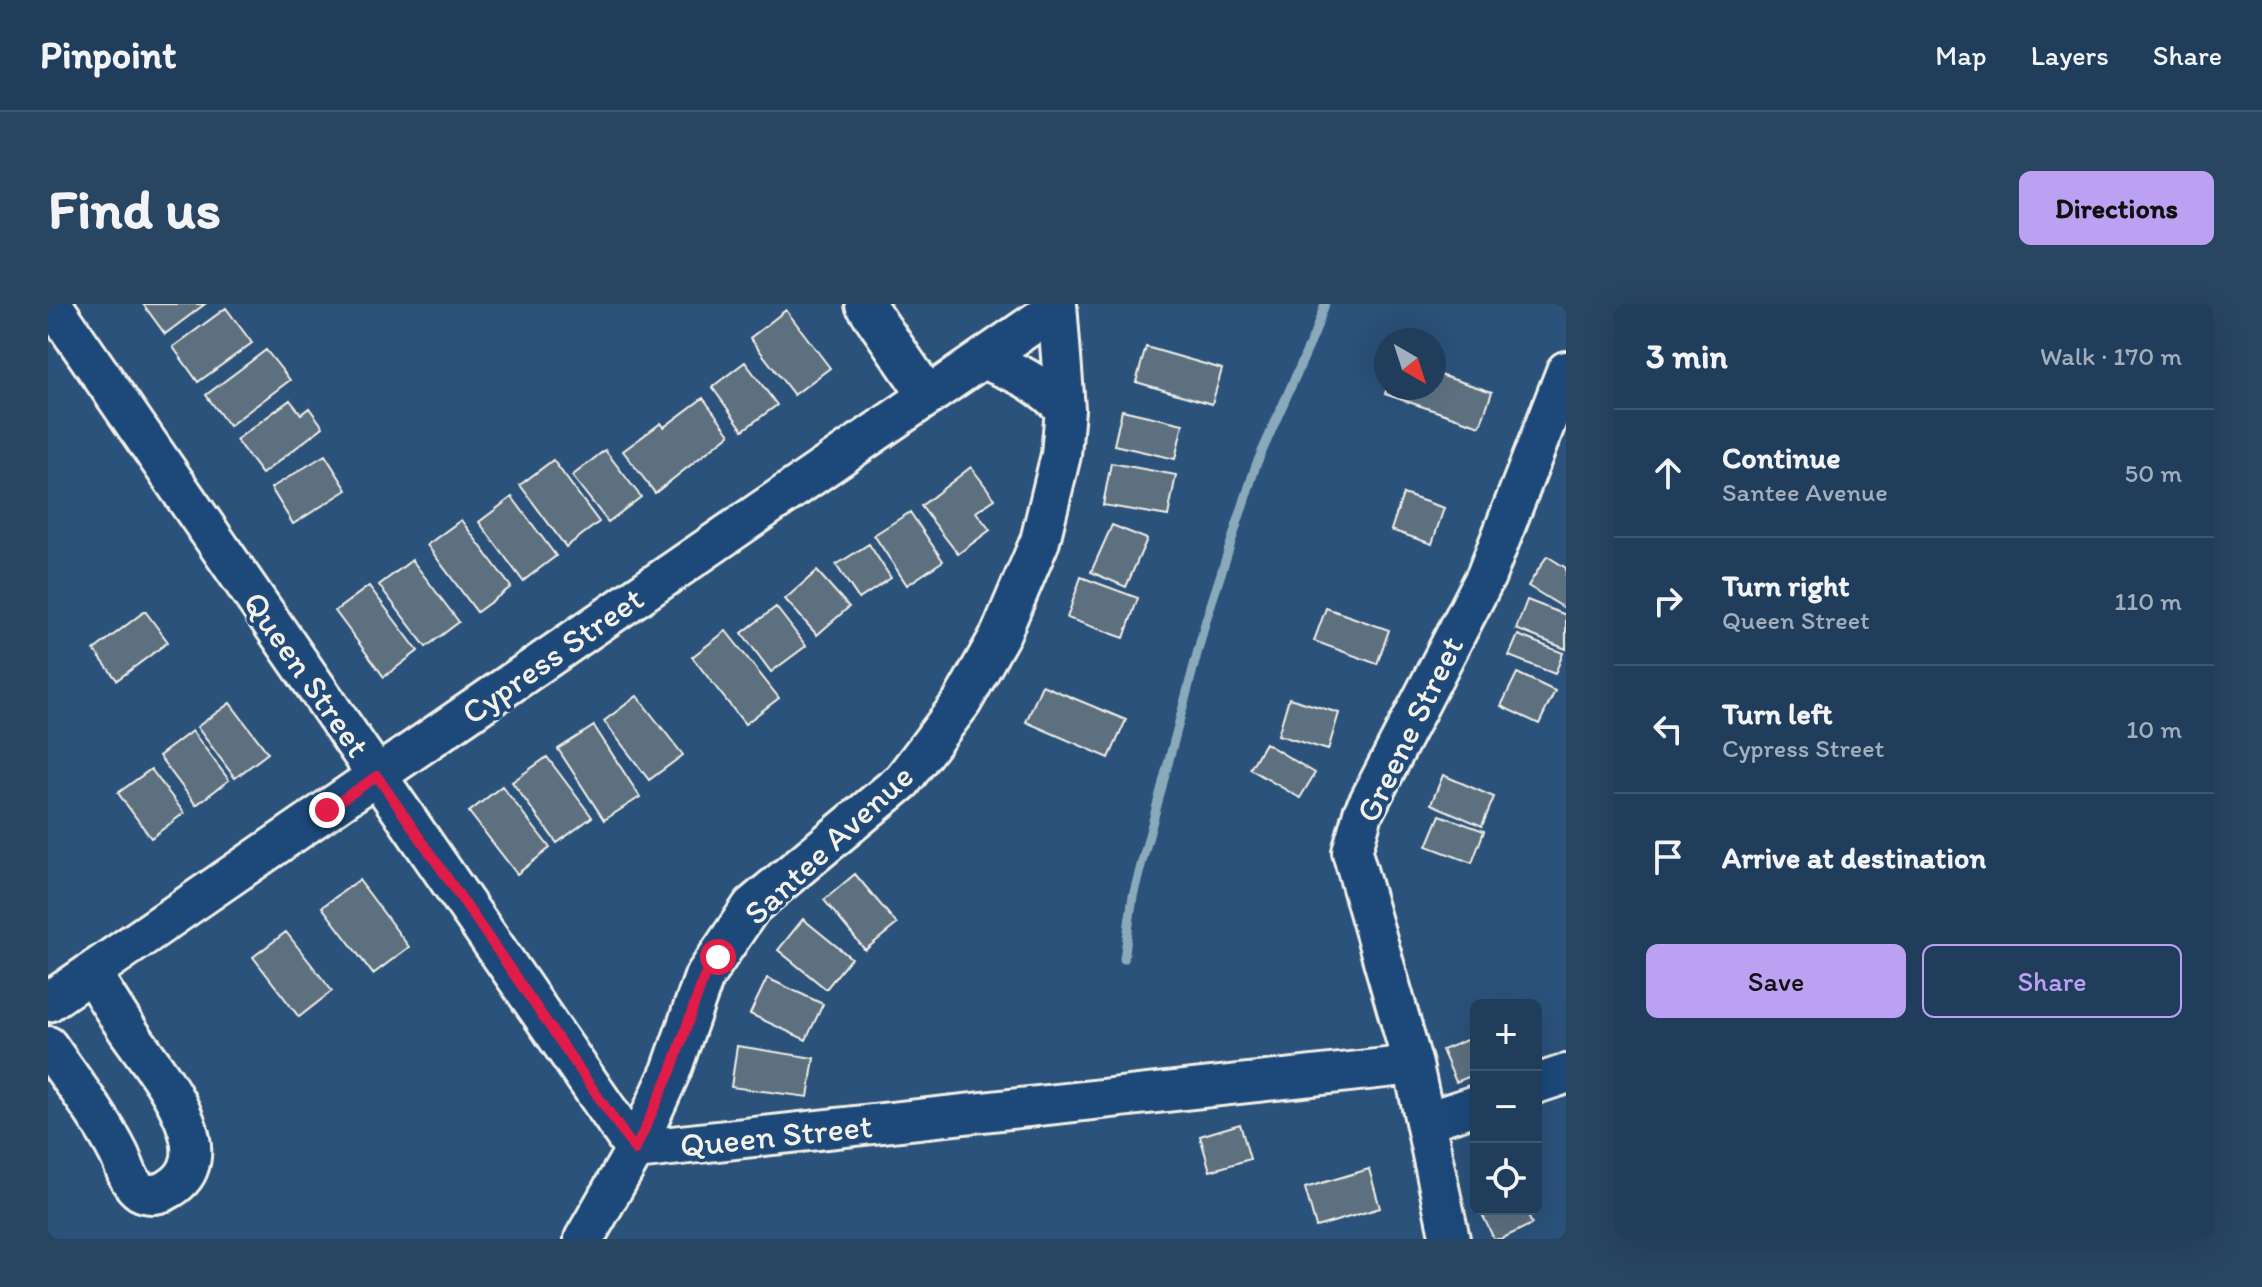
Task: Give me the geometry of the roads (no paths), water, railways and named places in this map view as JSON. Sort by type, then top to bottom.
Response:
[{"type":"street","name":"Queen Street","points":[[52,304],[635,1150],[1413,1065]]},
{"type":"street","points":[[865,304],[928,396]]},
{"type":"street","name":"Cypress Street","points":[[48,1002],[1056,306]]},
{"type":"street","name":"Santee Avenue","points":[[584,1239],[635,1150],[671,1071],[704,977],[752,906],[902,781],[962,702],[1001,633],[1040,541],[1061,455],[1065,409],[1056,306]]},
{"type":"street","points":[[982,359],[1015,371],[1046,390],[1065,409]]},
{"type":"street","name":"Greene Street","points":[[1450,1239],[1413,1065],[1352,852],[1363,813],[1486,576],[1566,371]]},
{"type":"street","points":[[48,1046],[107,1131],[130,1179],[139,1190],[149,1194],[164,1192],[181,1180],[187,1169],[190,1147],[183,1114],[171,1090],[91,973]]},
{"type":"street","points":[[1542,1082],[1566,1074]]},
{"type":"street","points":[[1426,1121],[1470,1107]]},
{"type":"waterway","points":[[1124,959],[1133,896],[1206,620],[1256,465],[1325,304]]}]
